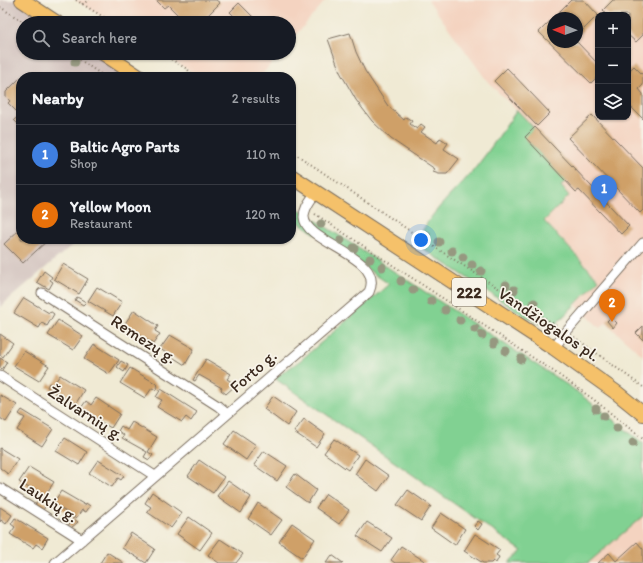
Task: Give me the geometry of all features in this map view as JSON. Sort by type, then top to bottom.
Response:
[{"type":"main road","points":[[22,0],[46,16]]},
{"type":"main road","points":[[114,60],[132,72]]},
{"type":"main road","name":"Vandžiogalos pl.","points":[[296,179],[554,348],[617,393],[643,414]]},
{"type":"street","points":[[306,208],[316,192]]},
{"type":"street","name":"Forto g.","points":[[60,562],[82,540],[155,476],[369,292],[371,287],[371,279],[363,265],[309,229],[304,218],[306,208]]},
{"type":"street","points":[[554,348],[643,243]]},
{"type":"street","name":"Remezų g.","points":[[42,293],[218,406],[227,414]]},
{"type":"street","name":"Žalvarnių g.","points":[[0,376],[155,476]]},
{"type":"street","name":"Laukių g.","points":[[0,488],[82,540]]},
{"type":"path","points":[[76,0],[102,16]]},
{"type":"path","points":[[82,4],[89,0]]},
{"type":"path","points":[[0,7],[16,17]]},
{"type":"path","points":[[80,60],[98,72]]},
{"type":"path","points":[[172,60],[190,72]]},
{"type":"path","points":[[296,154],[566,332],[643,387]]},
{"type":"path","points":[[296,201],[553,371],[593,399],[643,439]]},
{"type":"shaded area","points":[[0,0],[22,0],[46,16],[16,16],[16,60],[114,60],[132,72],[16,72],[16,244],[73,244],[0,307]]},
{"type":"shaded area","points":[[75,0],[326,0],[296,35],[296,16],[101,16]]},
{"type":"shaded area","points":[[428,0],[643,0],[643,356],[606,323],[600,328],[576,305],[599,279],[544,220],[569,196],[561,186],[566,181],[525,137],[534,128],[488,82]]},
{"type":"shaded area","points":[[172,60],[274,60],[264,72],[192,72]]},
{"type":"shaded area","points":[[643,516],[643,563],[588,563]]},
{"type":"green space","points":[[517,110],[534,128],[525,138],[566,181],[561,186],[569,196],[544,221],[599,280],[554,326],[549,328],[526,317],[419,246],[418,243],[427,223],[443,203],[470,175]]},
{"type":"green space","points":[[296,207],[572,388],[643,443],[643,516],[588,563],[509,563],[522,551],[275,378],[301,360],[389,284],[296,220]]},
{"type":"building","points":[[156,0],[216,0],[220,3],[207,16],[179,16],[168,5],[164,8]]},
{"type":"building","points":[[571,0],[584,0],[595,12],[595,18],[583,30],[583,12],[559,12]]},
{"type":"building","points":[[613,0],[643,0],[643,35],[636,42],[631,38],[631,12],[605,12],[603,10]]},
{"type":"building","points":[[239,3],[252,16],[234,16],[230,12]]},
{"type":"building","points":[[547,24],[547,40],[539,32]]},
{"type":"building","points":[[350,33],[356,52],[365,71],[388,106],[404,120],[406,117],[412,121],[410,124],[417,129],[421,124],[425,127],[421,132],[437,143],[440,138],[448,143],[444,149],[459,159],[447,174],[433,172],[435,169],[391,139],[372,121],[356,100],[340,72],[328,39]]},
{"type":"building","points":[[555,48],[583,48],[595,61],[595,79],[591,83]]},
{"type":"building","points":[[634,66],[643,75],[643,85],[639,89],[643,94],[643,119],[631,107],[631,69]]},
{"type":"building","points":[[507,68],[550,113],[537,126],[494,81]]},
{"type":"building","points":[[16,82],[16,111],[8,103],[10,101],[6,97],[6,92]]},
{"type":"building","points":[[592,115],[595,120],[597,120],[643,168],[643,210],[640,213],[568,138]]},
{"type":"building","points":[[535,127],[629,226],[621,234],[579,190],[576,192],[525,137]]},
{"type":"building","points":[[16,233],[16,244],[44,244],[23,263],[4,244]]},
{"type":"building","points":[[63,264],[88,279],[79,294],[54,279]]},
{"type":"building","points":[[44,271],[52,277],[50,280],[53,282],[49,289],[37,282]]},
{"type":"building","points":[[97,287],[122,302],[113,316],[88,301]]},
{"type":"building","points":[[617,292],[624,299],[619,304],[612,297]]},
{"type":"building","points":[[77,297],[86,302],[83,305],[75,300]]},
{"type":"building","points":[[24,298],[49,313],[50,311],[54,314],[47,326],[42,323],[39,328],[14,313]]},
{"type":"building","points":[[134,310],[158,326],[155,331],[160,334],[153,344],[124,325]]},
{"type":"building","points":[[611,317],[617,323],[613,328],[607,321]]},
{"type":"building","points":[[58,320],[83,336],[73,350],[48,335]]},
{"type":"building","points":[[643,326],[643,340],[636,333]]},
{"type":"building","points":[[0,334],[13,343],[3,357],[0,355]]},
{"type":"building","points":[[170,335],[194,349],[185,365],[160,349]]},
{"type":"building","points":[[94,344],[119,360],[109,374],[84,359]]},
{"type":"building","points":[[24,351],[49,366],[39,381],[14,366]]},
{"type":"building","points":[[0,358],[7,362],[2,370],[0,368]]},
{"type":"building","points":[[206,359],[231,374],[227,379],[236,385],[226,394],[221,390],[222,388],[199,375],[195,381],[193,380]]},
{"type":"building","points":[[121,361],[128,365],[124,372],[117,367]]},
{"type":"building","points":[[130,368],[155,383],[158,386],[156,390],[152,388],[145,398],[120,383]]},
{"type":"building","points":[[60,375],[84,390],[75,405],[47,387],[49,383],[53,385]]},
{"type":"building","points":[[161,389],[197,412],[191,421],[186,417],[182,422],[157,407],[162,400],[156,397]]},
{"type":"building","points":[[0,395],[17,405],[6,422],[0,418]]},
{"type":"building","points":[[273,396],[296,412],[287,426],[264,409]]},
{"type":"building","points":[[96,398],[120,414],[111,428],[86,413],[87,412],[81,408],[86,401],[91,405]]},
{"type":"building","points":[[22,410],[53,429],[42,446],[17,430],[25,418],[19,414]]},
{"type":"building","points":[[304,419],[325,434],[316,447],[294,432]]},
{"type":"building","points":[[132,422],[157,437],[148,452],[153,455],[149,460],[144,457],[147,452],[122,438],[124,435],[118,431],[121,426],[127,430]]},
{"type":"building","points":[[234,430],[256,445],[246,460],[224,444]]},
{"type":"building","points":[[65,438],[87,452],[79,465],[56,451]]},
{"type":"building","points":[[334,439],[358,455],[348,470],[324,453]]},
{"type":"building","points":[[0,448],[18,459],[8,474],[0,468]]},
{"type":"building","points":[[264,451],[287,466],[277,481],[254,465]]},
{"type":"building","points":[[365,459],[389,476],[378,491],[355,474]]},
{"type":"building","points":[[98,460],[124,476],[121,480],[118,478],[112,487],[89,473]]},
{"type":"building","points":[[199,460],[224,477],[213,493],[188,476]]},
{"type":"building","points":[[29,467],[54,482],[44,497],[19,482]]},
{"type":"building","points":[[295,474],[316,490],[308,503],[286,487]]},
{"type":"building","points":[[228,481],[251,497],[241,513],[217,496]]},
{"type":"building","points":[[408,490],[431,506],[421,521],[397,505]]},
{"type":"building","points":[[61,491],[85,505],[86,503],[90,506],[86,512],[82,510],[76,518],[53,504]]},
{"type":"building","points":[[152,492],[182,513],[171,528],[147,512],[151,507],[145,503]]},
{"type":"building","points":[[326,494],[349,510],[339,524],[316,508]]},
{"type":"building","points":[[39,499],[47,504],[43,510],[35,505]]},
{"type":"building","points":[[258,503],[282,520],[271,535],[248,519]]},
{"type":"building","points":[[0,507],[12,515],[6,524],[1,520],[0,522]]},
{"type":"building","points":[[441,513],[465,529],[455,545],[431,528]]},
{"type":"building","points":[[189,517],[212,533],[200,550],[177,534]]},
{"type":"building","points":[[15,518],[48,538],[42,548],[36,544],[33,548],[10,534],[15,527],[11,524]]},
{"type":"building","points":[[73,518],[78,522],[71,528],[68,526]]},
{"type":"building","points":[[478,521],[482,524],[478,530],[474,526]]},
{"type":"building","points":[[367,522],[392,538],[382,552],[357,536]]},
{"type":"building","points":[[292,523],[315,539],[302,558],[279,542]]},
{"type":"building","points":[[131,533],[155,549],[146,563],[122,548]]},
{"type":"building","points":[[475,534],[500,550],[496,555],[499,557],[496,563],[493,561],[491,563],[483,563],[464,551]]},
{"type":"building","points":[[220,539],[243,554],[236,563],[219,563],[208,555]]},
{"type":"building","points":[[637,542],[643,549],[643,563],[598,563],[609,553],[616,561]]},
{"type":"building","points":[[401,546],[426,562],[395,563],[391,560]]},
{"type":"building","points":[[107,552],[124,563],[100,563]]},
{"type":"building","points":[[332,555],[343,563],[326,563]]},
{"type":"place","name":"Baltic Agro Parts","points":[[604,208]]},
{"type":"place","name":"Yellow Moon","points":[[612,322]]}]
